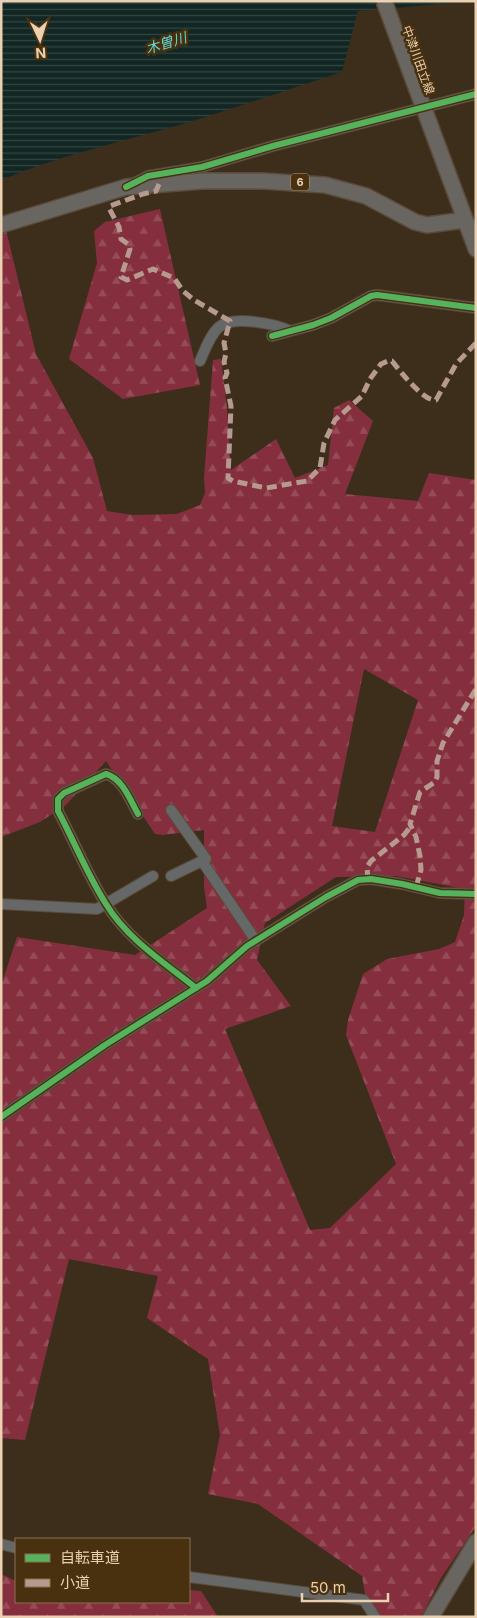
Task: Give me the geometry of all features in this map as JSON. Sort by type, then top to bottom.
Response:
[{"type":"main road","name":"中津川田立線","points":[[384,1],[476,248]]},
{"type":"main road","name":"6","points":[[1,225],[126,186],[202,174],[325,185],[366,196],[415,222],[427,225],[463,216]]},
{"type":"main road","points":[[431,1617],[476,1542]]},
{"type":"street","points":[[202,174],[273,146],[476,94]]},
{"type":"street","points":[[272,336],[331,318],[371,296],[377,295],[476,308]]},
{"type":"street","points":[[200,361],[212,335],[220,327],[229,323],[257,322],[278,325],[291,331]]},
{"type":"street","points":[[138,814],[119,782],[106,774],[64,793],[58,799],[58,811],[106,905],[125,929],[196,988]]},
{"type":"street","points":[[171,810],[206,859],[171,876]]},
{"type":"street","points":[[202,861],[256,941]]},
{"type":"street","points":[[1,904],[97,909],[153,876]]},
{"type":"street","points":[[1,1117],[105,1045],[207,981],[247,946],[326,897],[358,880],[394,883],[440,893],[476,894]]},
{"type":"street","points":[[1,1544],[15,1548]]},
{"type":"street","points":[[190,1577],[364,1600],[375,1617]]},
{"type":"green space","points":[[1,209],[36,354],[93,458],[107,511],[132,515],[177,514],[200,505],[205,493],[204,478],[213,360],[221,359],[231,470],[276,439],[295,478],[328,465],[334,408],[349,400],[373,421],[345,494],[418,501],[429,473],[476,480],[476,1526],[441,1578],[421,1617],[369,1617],[362,1576],[258,1504],[208,1494],[220,1435],[208,1359],[147,1318],[158,1276],[69,1259],[25,1440],[1,1438],[1,986],[17,937],[135,955],[207,908],[204,887],[204,830],[163,835],[155,834],[106,761],[66,805],[40,822],[1,837]],"holes":[[[364,669],[418,700],[375,832],[332,826]],[[396,876],[465,889],[464,915],[455,942],[439,949],[387,959],[363,974],[348,1020],[346,1035],[396,1164],[330,1228],[310,1230],[225,1029],[291,1006],[257,960],[265,923],[336,877]]]},
{"type":"green space","points":[[160,209],[200,385],[123,399],[69,359],[97,263],[94,231],[105,222]]},
{"type":"green space","points":[[1,1574],[15,1581],[15,1603],[190,1603],[190,1590],[201,1591],[218,1617],[1,1617]]},
{"type":"water","name":"木曽川","points":[[4,1],[476,1],[358,11],[342,72],[223,112],[69,156],[1,180],[1,3]]},
{"type":"marked path","points":[[159,184],[156,191],[143,194],[109,208],[119,227],[121,239],[128,244],[130,249],[121,277],[127,280],[153,269],[174,278],[183,291],[194,300],[230,321],[224,343],[226,353],[224,362],[227,373],[225,378],[231,406],[228,478],[233,481],[266,488],[307,481],[320,468],[324,443],[335,420],[362,396],[370,379],[381,364],[392,361],[419,391],[425,396],[436,400],[456,364],[476,343]]},
{"type":"marked path","points":[[416,887],[421,870],[420,856],[416,837],[410,824],[420,792],[435,782],[437,777],[437,761],[443,743],[476,689]]},
{"type":"marked path","points":[[368,880],[367,867],[371,861],[404,835],[411,826]]},
{"type":"cycle path","points":[[126,187],[148,176],[202,167],[273,146],[476,94]]},
{"type":"cycle path","points":[[272,336],[331,318],[371,296],[377,295],[476,308]]},
{"type":"cycle path","points":[[138,814],[121,785],[117,780],[106,774],[64,793],[58,799],[58,811],[93,882],[115,917],[147,950],[196,988]]},
{"type":"cycle path","points":[[1,1117],[105,1045],[207,981],[247,946],[326,897],[358,880],[371,879],[440,893],[476,894]]}]
